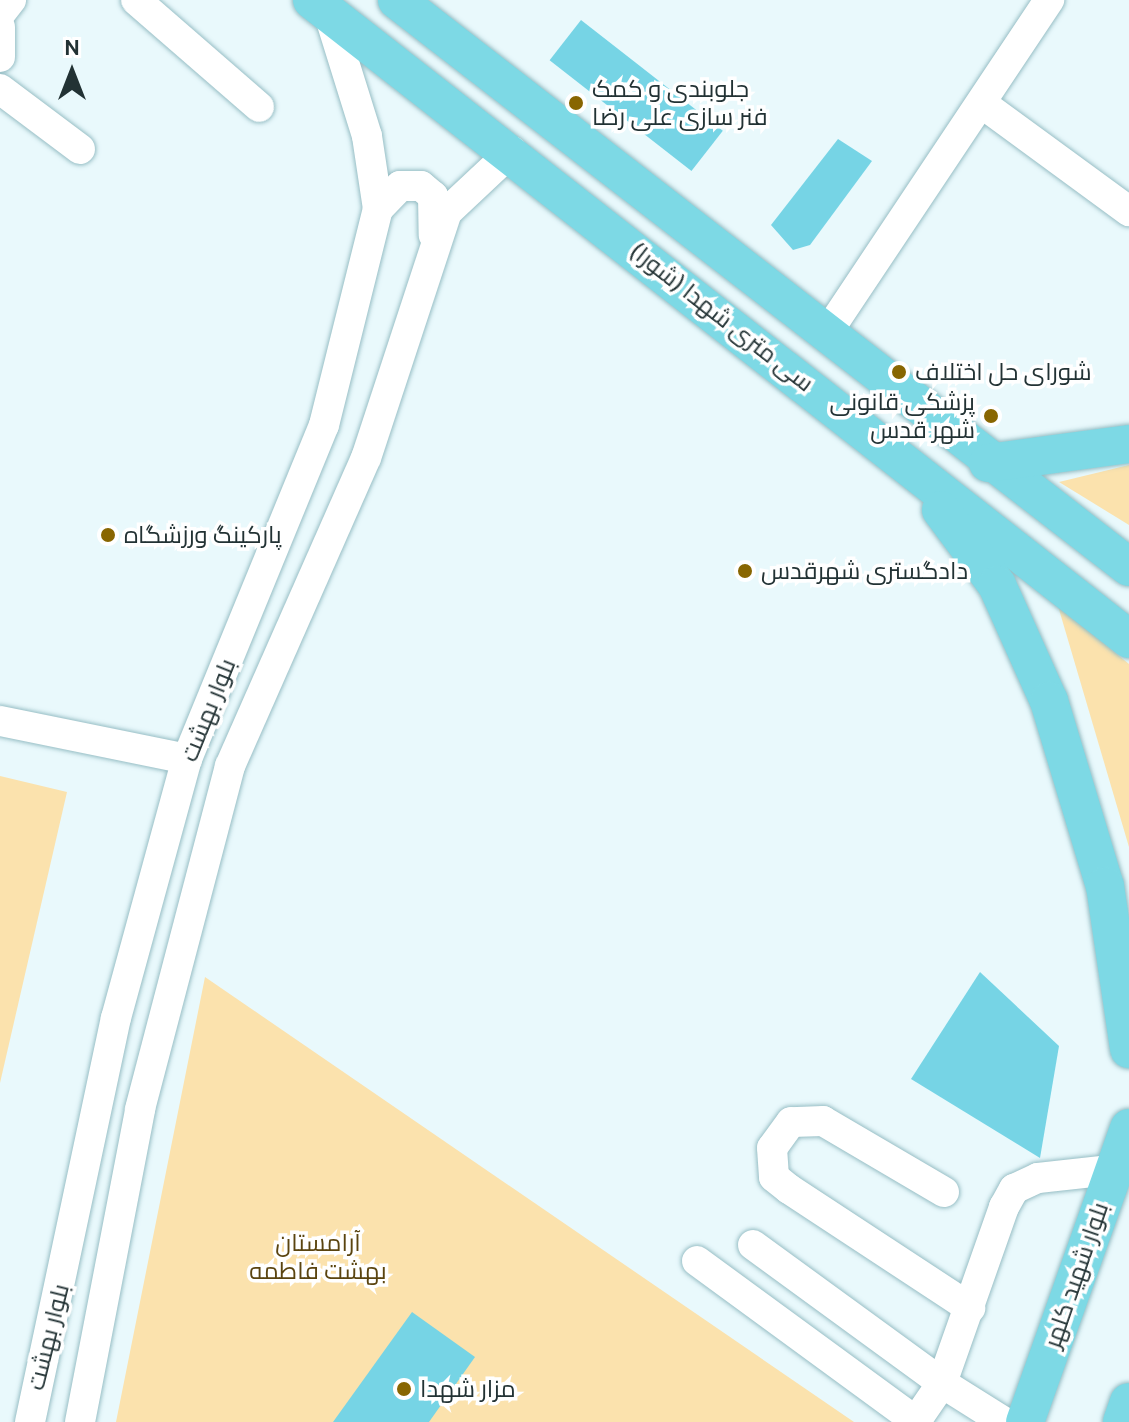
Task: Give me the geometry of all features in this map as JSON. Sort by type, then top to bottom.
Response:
[{"type":"main road","points":[[397,0],[829,330],[988,463],[1129,567]]},
{"type":"main road","name":"سی متری شهدا (شورا)","points":[[320,6],[512,151],[796,375],[913,472],[1129,639]]},
{"type":"main road","points":[[796,375],[829,330]]},
{"type":"main road","points":[[988,463],[1129,444]]},
{"type":"main road","points":[[913,472],[997,585],[1049,701],[1105,886],[1129,1049]]},
{"type":"main road","name":"بلوار شهید کلهر","points":[[1025,1422],[1111,1170],[1129,1128]]},
{"type":"main road","points":[[1122,1422],[1129,1402]]},
{"type":"street","points":[[0,14],[11,0]]},
{"type":"street","points":[[136,0],[259,107]]},
{"type":"street","points":[[829,330],[984,105],[1049,0]]},
{"type":"street","name":"بلوار بهشت","points":[[30,1422],[116,1018],[190,752],[324,425],[378,209],[367,136],[320,6]]},
{"type":"street","points":[[0,27],[0,57]]},
{"type":"street","points":[[0,89],[80,149]]},
{"type":"street","points":[[984,105],[1129,211]]},
{"type":"street","name":"بلوار بهشت","points":[[80,1422],[140,1109],[230,766],[366,458],[435,241],[464,188],[512,151]]},
{"type":"street","points":[[378,209],[400,186],[421,186],[433,196],[435,241]]},
{"type":"street","points":[[0,721],[190,752],[230,766]]},
{"type":"street","points":[[944,1192],[823,1121],[791,1122],[772,1148],[774,1177],[970,1308]]},
{"type":"street","points":[[697,1261],[916,1422],[942,1383],[1014,1189],[1038,1178],[1111,1170]]},
{"type":"street","points":[[753,1245],[942,1383],[1004,1422]]},
{"type":"green space","points":[[1129,465],[1129,525],[1059,482]]},
{"type":"green space","points":[[1058,606],[1129,664],[1129,847]]},
{"type":"green space","points":[[0,776],[67,792],[0,1083]]},
{"type":"green space","name":"آرامستان بهشت فاطمه","points":[[205,977],[854,1422],[116,1422]]},
{"type":"building","points":[[581,20],[723,131],[691,171],[550,60]]},
{"type":"building","points":[[838,139],[872,161],[810,245],[793,250],[771,225]]},
{"type":"building","points":[[980,972],[1059,1046],[1040,1158],[911,1079]]},
{"type":"building","name":"مزار شهدا","points":[[412,1312],[475,1357],[429,1422],[333,1422]]},
{"type":"place","name":"جلوبندی و کمک فنر سازی علی رضا","points":[[576,103]]},
{"type":"place","name":"شورای حل اختلاف","points":[[899,372]]},
{"type":"place","name":"پزشکی قانونی شهر قدس","points":[[991,416]]},
{"type":"place","name":"پارکینگ ورزشگاه","points":[[108,535]]},
{"type":"place","name":"دادگستری شهرقدس","points":[[745,571]]},
{"type":"place","name":"مزار شهدا","points":[[404,1389]]}]
